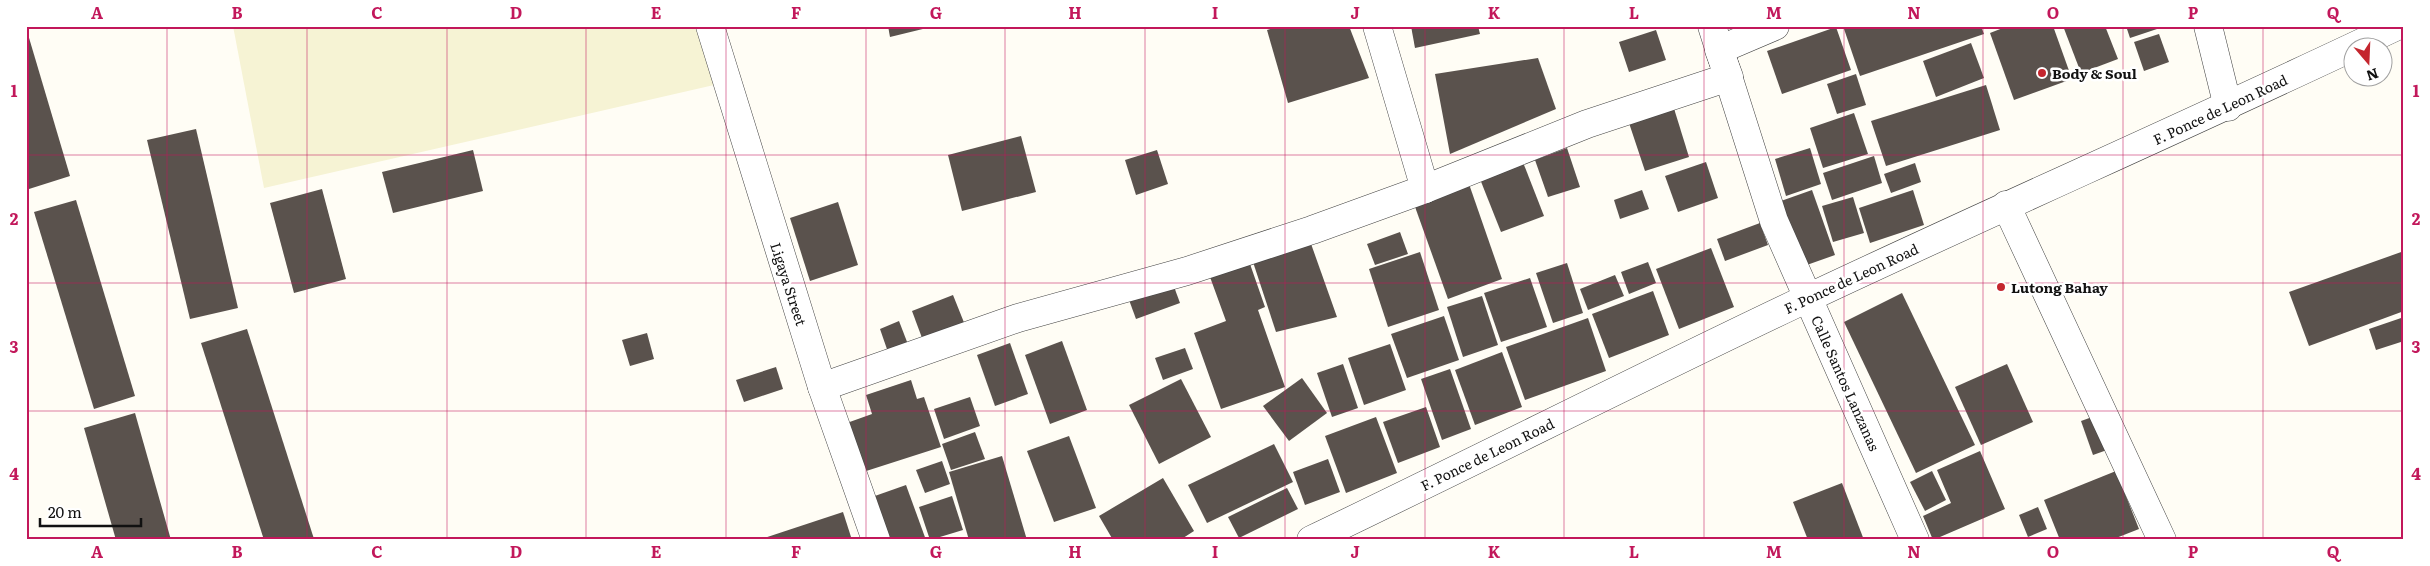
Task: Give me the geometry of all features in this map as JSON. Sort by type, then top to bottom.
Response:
[{"type":"street","name":"Ligaya Street","points":[[710,26],[822,387],[876,540]]},
{"type":"street","points":[[1377,26],[1425,189]]},
{"type":"street","points":[[1716,38],[1775,26]]},
{"type":"street","points":[[2208,26],[2228,107]]},
{"type":"street","name":"F. Ponce de Leon Road","points":[[1311,540],[1809,298],[2006,205],[2228,107],[2397,26]]},
{"type":"street","name":"Calle Santos Lanzanas","points":[[1716,38],[1774,221],[1915,540]]},
{"type":"street","points":[[822,387],[1018,318],[1187,271],[1312,230],[1425,189],[1587,124],[1729,77]]},
{"type":"street","points":[[2006,205],[2162,540]]},
{"type":"shaded area","points":[[233,26],[699,26],[714,85],[264,188]]},
{"type":"building","points":[[888,26],[931,26],[931,27],[890,37]]},
{"type":"building","points":[[1280,26],[1349,26],[1369,78],[1288,103],[1267,30]]},
{"type":"building","points":[[1411,26],[1478,26],[1480,34],[1415,48]]},
{"type":"building","points":[[1843,26],[1981,26],[1984,34],[1860,76]]},
{"type":"building","points":[[2008,26],[2053,26],[2072,79],[2014,100],[1990,33]]},
{"type":"building","points":[[2063,26],[2105,26],[2118,59],[2081,73]]},
{"type":"building","points":[[2126,26],[2163,26],[2163,27],[2130,38]]},
{"type":"building","points":[[1836,27],[1851,70],[1782,94],[1767,51]]},
{"type":"building","points":[[1656,30],[1666,60],[1629,72],[1619,42]]},
{"type":"building","points":[[27,31],[70,176],[29,189],[26,181]]},
{"type":"building","points":[[2159,34],[2169,62],[2144,71],[2134,42]]},
{"type":"building","points":[[1971,43],[1984,78],[1936,97],[1923,61]]},
{"type":"building","points":[[1538,58],[1556,109],[1450,154],[1435,74]]},
{"type":"building","points":[[1856,74],[1866,105],[1837,114],[1827,84]]},
{"type":"building","points":[[1986,85],[2000,130],[1886,166],[1871,121]]},
{"type":"building","points":[[1672,102],[1689,157],[1645,171],[1627,117]]},
{"type":"building","points":[[1854,113],[1868,154],[1823,168],[1810,128]]},
{"type":"building","points":[[196,129],[238,308],[190,319],[147,140]]},
{"type":"building","points":[[1021,136],[1036,192],[962,211],[948,155]]},
{"type":"building","points":[[1567,148],[1580,187],[1548,197],[1535,160]]},
{"type":"building","points":[[1810,148],[1821,184],[1786,196],[1775,159]]},
{"type":"building","points":[[473,150],[483,191],[393,213],[382,172]]},
{"type":"building","points":[[1157,150],[1168,184],[1136,195],[1125,160]]},
{"type":"building","points":[[1519,152],[1544,216],[1501,232],[1476,169]]},
{"type":"building","points":[[1874,156],[1882,183],[1832,200],[1823,173]]},
{"type":"building","points":[[1706,162],[1718,198],[1678,212],[1665,176]]},
{"type":"building","points":[[1915,163],[1921,182],[1891,193],[1884,174]]},
{"type":"building","points":[[1469,184],[1502,279],[1448,299],[1414,204]]},
{"type":"building","points":[[322,189],[346,279],[294,293],[270,203]]},
{"type":"building","points":[[1642,190],[1649,209],[1620,219],[1614,200]]},
{"type":"building","points":[[1812,190],[1835,255],[1804,266],[1781,201]]},
{"type":"building","points":[[1913,190],[1924,225],[1870,243],[1859,208]]},
{"type":"building","points":[[1853,197],[1864,233],[1833,242],[1822,206]]},
{"type":"building","points":[[76,200],[135,396],[94,409],[34,212]]},
{"type":"building","points":[[838,202],[858,265],[810,281],[790,218]]},
{"type":"building","points":[[1760,223],[1768,245],[1725,261],[1717,239]]},
{"type":"building","points":[[1400,232],[1408,254],[1375,265],[1367,244]]},
{"type":"building","points":[[1310,241],[1337,317],[1276,332],[1252,259]]},
{"type":"building","points":[[1711,248],[1734,307],[1679,329],[1656,269]]},
{"type":"building","points":[[2404,251],[2404,311],[2309,346],[2289,292]]},
{"type":"building","points":[[1420,252],[1439,310],[1388,327],[1369,269]]},
{"type":"building","points":[[1648,262],[1656,283],[1629,294],[1621,272]]},
{"type":"building","points":[[1567,263],[1583,313],[1553,323],[1536,273]]},
{"type":"building","points":[[1250,264],[1265,307],[1258,310],[1285,387],[1221,409],[1194,333],[1226,321],[1210,277]]},
{"type":"building","points":[[1169,273],[1180,303],[1136,319],[1125,289]]},
{"type":"building","points":[[1615,275],[1624,296],[1588,310],[1580,289]]},
{"type":"building","points":[[1530,278],[1547,327],[1501,342],[1484,293]]},
{"type":"building","points":[[1653,291],[1669,335],[1609,358],[1592,314]]},
{"type":"building","points":[[1902,293],[1975,445],[1916,473],[1844,322]]},
{"type":"building","points":[[953,295],[967,330],[925,346],[912,311]]},
{"type":"building","points":[[1482,296],[1498,345],[1463,357],[1447,307]]},
{"type":"building","points":[[1444,316],[1459,360],[1407,378],[1391,334]]},
{"type":"building","points":[[2404,317],[2404,341],[2376,350],[2369,329]]},
{"type":"building","points":[[1588,318],[1606,371],[1525,400],[1506,347]]},
{"type":"building","points":[[899,321],[909,347],[889,355],[880,329]]},
{"type":"building","points":[[247,329],[314,539],[311,540],[264,540],[201,343]]},
{"type":"building","points":[[647,333],[654,359],[630,366],[622,340]]},
{"type":"building","points":[[1062,341],[1087,410],[1050,424],[1025,355]]},
{"type":"building","points":[[1010,343],[1028,394],[995,406],[977,355]]},
{"type":"building","points":[[1390,344],[1406,390],[1364,405],[1348,358]]},
{"type":"building","points":[[1185,348],[1193,369],[1163,380],[1155,358]]},
{"type":"building","points":[[1502,352],[1522,407],[1475,425],[1455,370]]},
{"type":"building","points":[[1343,364],[1358,408],[1332,417],[1317,373]]},
{"type":"building","points":[[2007,364],[2033,422],[1981,445],[1955,387]]},
{"type":"building","points":[[776,367],[783,389],[744,402],[736,380]]},
{"type":"building","points":[[1450,369],[1471,429],[1442,440],[1421,379]]},
{"type":"building","points":[[1302,378],[1327,413],[1289,441],[1263,406]]},
{"type":"building","points":[[1181,379],[1211,437],[1159,464],[1129,405]]},
{"type":"building","points":[[911,380],[917,399],[924,397],[941,447],[860,473],[844,424],[872,414],[866,395]]},
{"type":"building","points":[[970,397],[980,426],[944,439],[934,409]]},
{"type":"building","points":[[1426,407],[1440,447],[1398,463],[1383,422]]},
{"type":"building","points":[[135,413],[171,540],[116,540],[84,428]]},
{"type":"building","points":[[2095,416],[2107,450],[2093,455],[2081,421]]},
{"type":"building","points":[[1376,417],[1397,473],[1346,493],[1325,436]]},
{"type":"building","points":[[975,432],[985,459],[951,470],[942,444]]},
{"type":"building","points":[[1069,436],[1096,508],[1054,522],[1027,451]]},
{"type":"building","points":[[1274,444],[1293,482],[1207,523],[1188,485]]},
{"type":"building","points":[[1980,451],[2005,509],[1933,540],[1923,516],[1951,503],[1937,470]]},
{"type":"building","points":[[1002,456],[1027,540],[969,540],[949,472]]},
{"type":"building","points":[[1328,459],[1340,492],[1305,505],[1293,472]]},
{"type":"building","points":[[942,461],[950,484],[925,493],[916,470]]},
{"type":"building","points":[[1932,471],[1946,500],[1925,511],[1910,482]]},
{"type":"building","points":[[2116,471],[2139,529],[2111,540],[2060,540],[2044,500]]},
{"type":"building","points":[[1163,478],[1194,531],[1180,540],[1113,540],[1099,516]]},
{"type":"building","points":[[1842,483],[1864,540],[1808,540],[1793,502]]},
{"type":"building","points":[[906,485],[926,540],[887,540],[872,497]]},
{"type":"building","points":[[1287,488],[1298,509],[1239,538],[1228,517]]},
{"type":"building","points":[[952,496],[963,530],[930,540],[919,507]]},
{"type":"building","points":[[2038,507],[2047,529],[2028,537],[2019,515]]},
{"type":"building","points":[[843,512],[852,540],[761,540],[761,539]]},
{"type":"place","name":"Body & Soul","points":[[2042,73]]},
{"type":"place","name":"Lutong Bahay","points":[[2001,287]]}]
